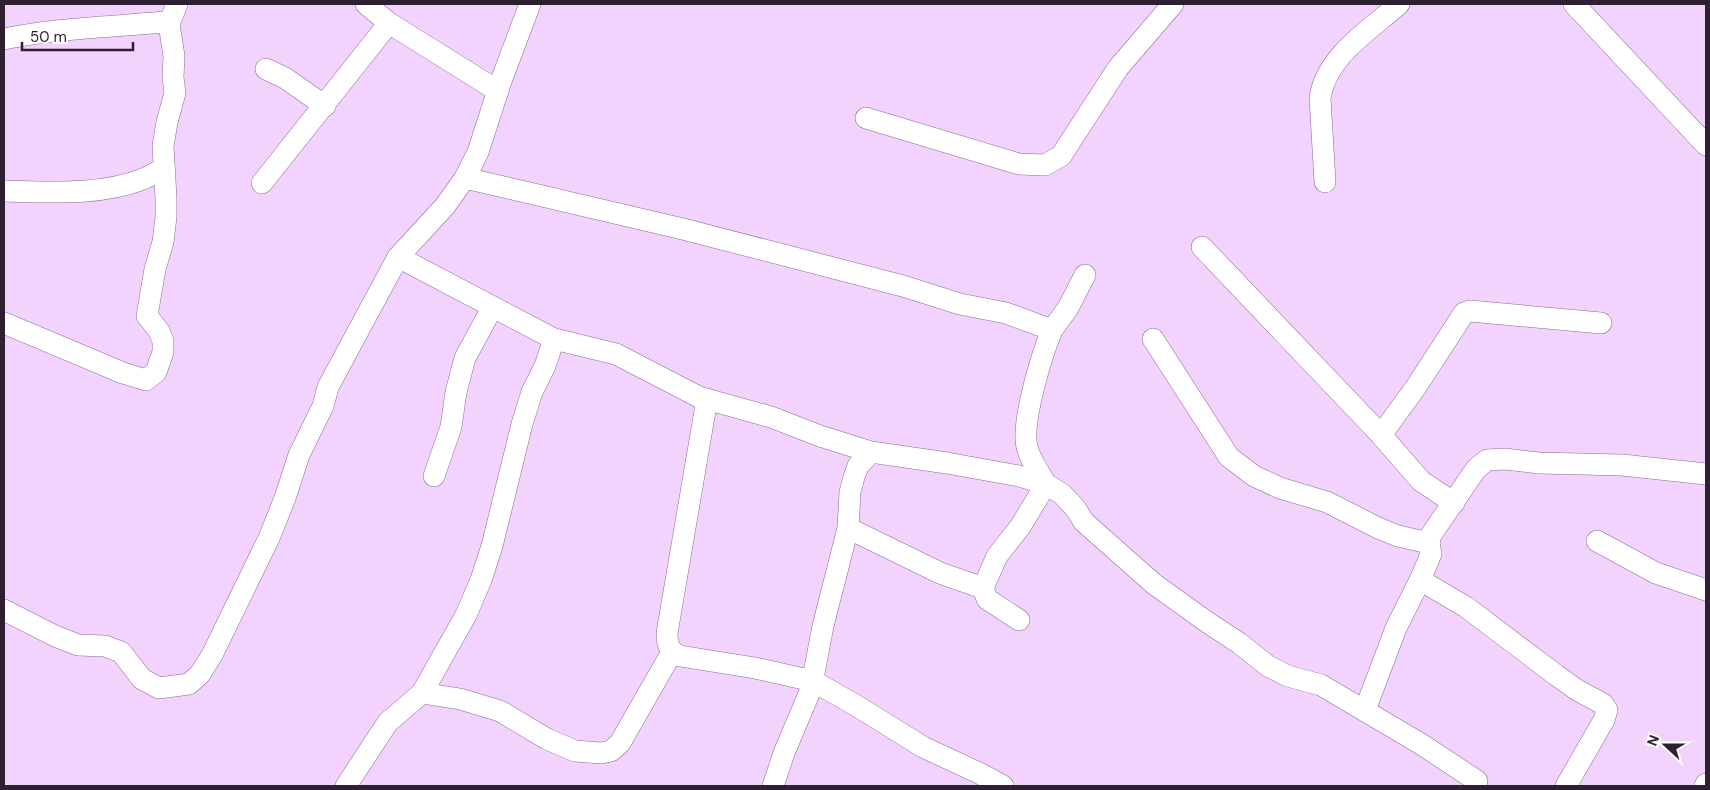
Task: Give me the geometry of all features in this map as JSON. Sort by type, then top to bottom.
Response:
[{"type":"street","points":[[4,324],[123,373],[146,380],[156,372],[163,352],[163,341],[159,331],[147,316],[155,269],[163,242],[166,198],[163,146],[166,122],[175,93],[173,77],[174,56],[169,24],[177,4]]},
{"type":"street","points":[[366,4],[390,22],[498,91]]},
{"type":"street","points":[[4,610],[55,636],[78,644],[105,646],[121,652],[142,679],[158,688],[190,684],[200,674],[212,655],[260,557],[285,498],[299,454],[323,406],[328,387],[398,257],[445,206],[465,178],[478,152],[530,4]]},
{"type":"street","points":[[866,118],[1020,164],[1045,165],[1062,156],[1118,68],[1173,4]]},
{"type":"street","points":[[1325,182],[1320,98],[1322,85],[1341,54],[1399,4]]},
{"type":"street","points":[[1574,4],[1704,137]]},
{"type":"street","points":[[4,39],[22,35],[107,26],[165,22],[169,24]]},
{"type":"street","points":[[262,183],[390,22]]},
{"type":"street","points":[[266,69],[286,78],[324,106]]},
{"type":"street","points":[[4,191],[50,192],[110,188],[143,179],[164,168]]},
{"type":"street","points":[[465,178],[683,229],[903,286],[960,304],[1006,314],[1052,330]]},
{"type":"street","points":[[1202,247],[1381,435],[1421,480],[1454,503]]},
{"type":"street","points":[[398,257],[554,339],[616,354],[699,397],[771,417],[820,436],[871,452],[947,462],[1018,476],[1046,484],[1062,494],[1076,509],[1084,522],[1154,584],[1240,643],[1268,666],[1288,676],[1321,685],[1365,710],[1477,781]]},
{"type":"street","points":[[1046,484],[1032,461],[1027,446],[1026,429],[1043,351],[1052,330],[1068,308],[1085,276]]},
{"type":"street","points":[[434,476],[451,427],[456,392],[465,358],[492,308]]},
{"type":"street","points":[[1381,435],[1416,387],[1464,314],[1470,311],[1601,323]]},
{"type":"street","points":[[346,786],[388,722],[422,693],[466,615],[481,580],[492,546],[522,424],[532,392],[545,366],[554,339]]},
{"type":"street","points":[[1153,339],[1229,457],[1254,476],[1280,488],[1327,502],[1398,536],[1429,543]]},
{"type":"street","points":[[708,399],[667,633],[667,644],[672,652],[680,656],[755,668],[813,681],[923,747],[982,774],[1003,786]]},
{"type":"street","points":[[773,786],[784,752],[811,689],[823,626],[848,528],[850,492],[854,477],[858,466],[871,452]]},
{"type":"street","points":[[1365,710],[1396,628],[1431,554],[1429,543],[1431,535],[1476,469],[1487,460],[1505,459],[1539,463],[1622,465],[1706,474]]},
{"type":"street","points":[[1019,620],[987,599],[983,588],[997,556],[1020,527],[1046,484]]},
{"type":"street","points":[[848,528],[940,574],[983,588]]},
{"type":"street","points":[[1597,541],[1656,573],[1706,590]]},
{"type":"street","points":[[1420,580],[1466,607],[1528,656],[1577,690],[1603,704],[1607,710],[1604,720],[1566,786]]},
{"type":"street","points":[[422,693],[460,699],[500,711],[547,739],[575,751],[601,753],[611,751],[620,743],[672,652]]}]
